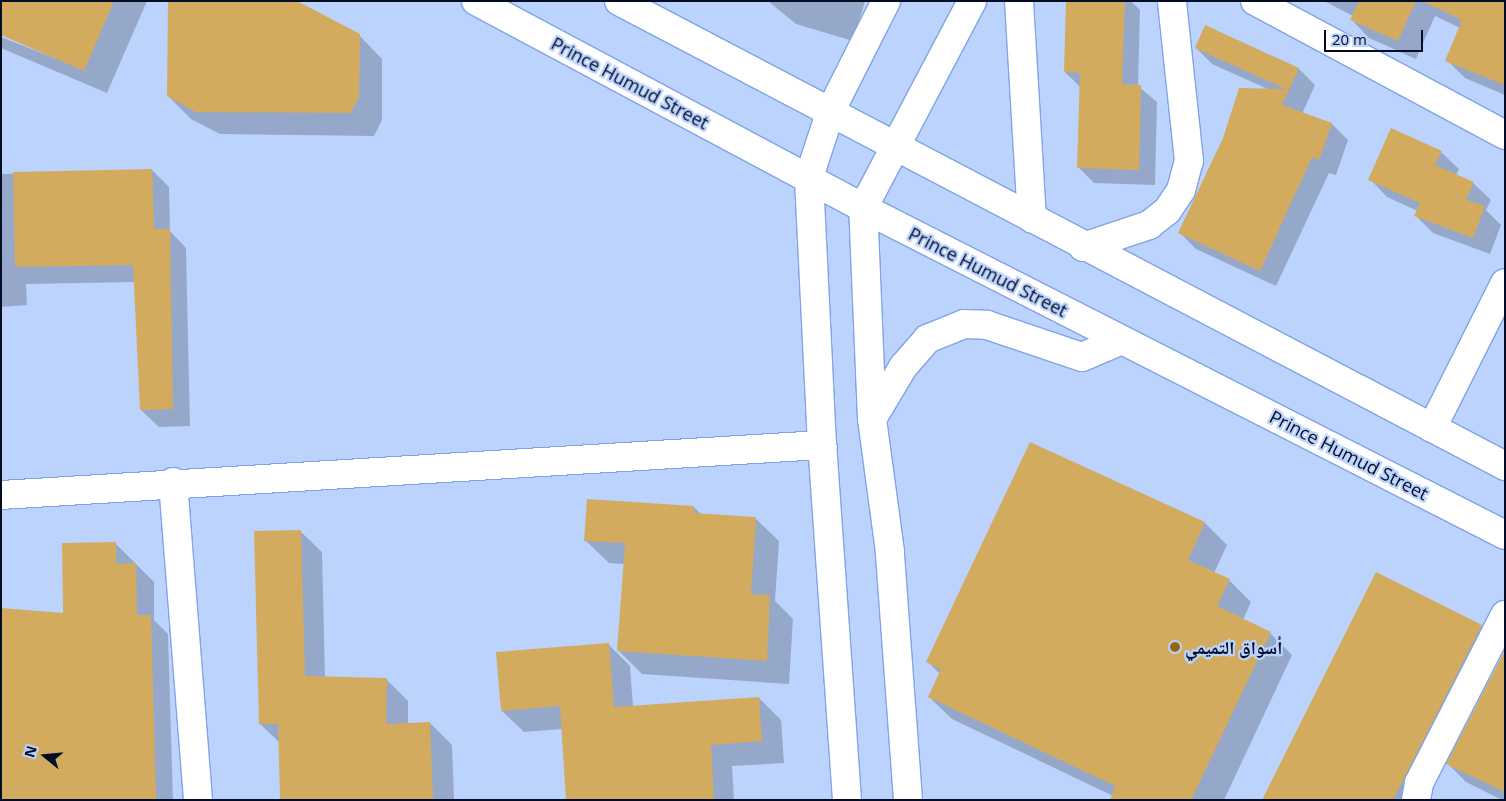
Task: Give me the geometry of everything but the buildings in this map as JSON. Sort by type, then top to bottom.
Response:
[{"type":"street","name":"Prince Humud Street","points":[[476,1],[864,208],[1505,535]]},
{"type":"street","points":[[619,1],[899,145],[1083,247],[1505,466]]},
{"type":"street","points":[[847,800],[822,445],[809,177],[831,110],[886,1]]},
{"type":"street","points":[[908,800],[890,552],[872,419],[864,208],[899,145],[972,1]]},
{"type":"street","points":[[1019,1],[1032,219]]},
{"type":"street","points":[[1083,247],[1149,225],[1167,211],[1181,190],[1189,160],[1172,1]]},
{"type":"street","points":[[1255,1],[1505,135]]},
{"type":"street","points":[[1432,428],[1505,284]]},
{"type":"street","points":[[872,419],[903,367],[927,339],[964,324],[987,325],[1082,357],[1122,340]]},
{"type":"street","points":[[1,495],[174,482],[822,445]]},
{"type":"street","points":[[174,482],[198,800]]},
{"type":"street","points":[[1416,800],[1419,784],[1505,616]]},
{"type":"place","name":"أسواق التميمي","points":[[1175,647]]}]
